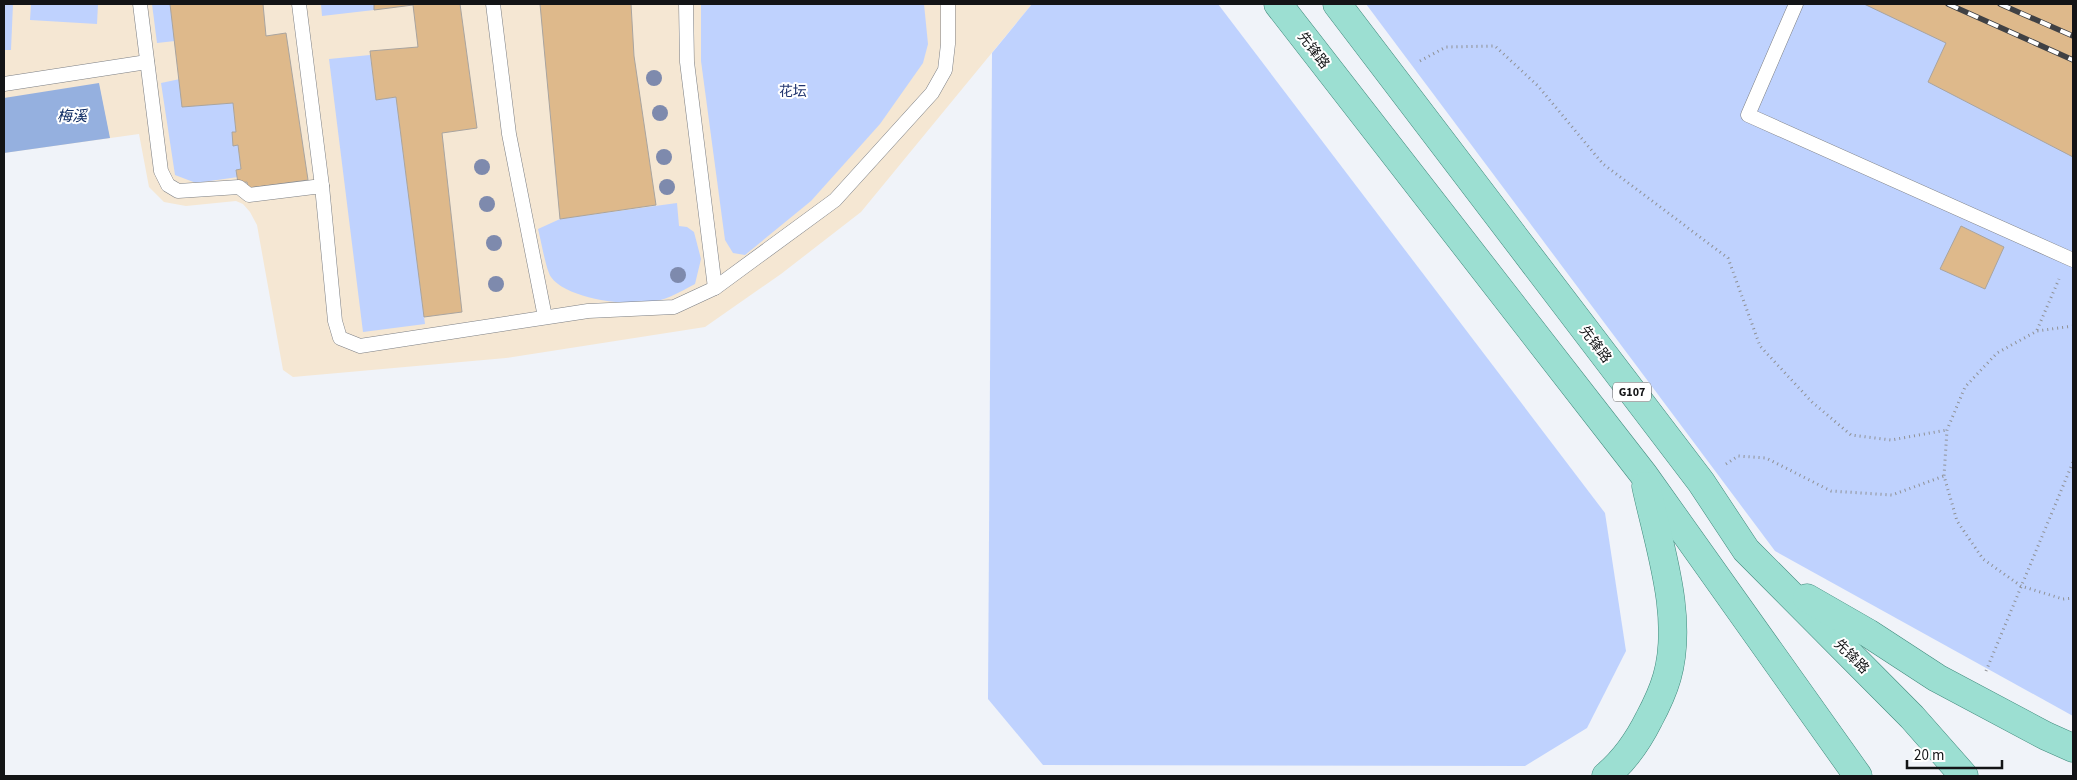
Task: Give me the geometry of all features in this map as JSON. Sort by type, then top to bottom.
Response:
[{"type":"main road","name":"先锋路","points":[[1278,4],[1644,475],[1858,776]]},
{"type":"main road","name":"先锋路","points":[[1338,4],[1701,482],[1746,550],[1912,717],[1957,768]]},
{"type":"main road","points":[[1606,776],[1616,768],[1638,740],[1654,709],[1667,677],[1673,640],[1671,599],[1644,475]]},
{"type":"main road","points":[[1775,579],[1868,633],[1937,678],[2073,748]]},
{"type":"lane","points":[[140,4],[160,172],[168,185],[178,191],[239,187],[249,195],[322,186]]},
{"type":"lane","points":[[299,4],[322,186],[335,321],[340,338],[360,346],[588,311],[674,307],[715,288],[835,200],[932,93],[945,70],[948,44],[948,4]]},
{"type":"lane","points":[[493,4],[510,134],[545,317]]},
{"type":"lane","points":[[686,4],[687,62],[715,288]]},
{"type":"lane","points":[[1796,4],[1748,115],[2071,259]]},
{"type":"lane","points":[[4,84],[147,62]]},
{"type":"path","points":[[1392,76],[1446,47],[1495,46],[1538,86],[1603,164],[1728,258],[1760,346],[1812,402],[1851,435],[1892,440],[1947,430]]},
{"type":"path","points":[[2037,331],[2071,259]]},
{"type":"path","points":[[2073,326],[2037,331],[1996,353],[1965,388],[1947,430],[1944,476],[1957,521],[1983,559],[2021,586],[2063,599],[2073,598]]},
{"type":"path","points":[[1701,482],[1738,456],[1766,458],[1831,491],[1892,495],[1944,476]]},
{"type":"path","points":[[1975,699],[2073,462]]},
{"type":"shaded area","points":[[4,4],[1032,4],[861,212],[781,274],[705,327],[506,358],[293,377],[283,370],[257,225],[243,204],[236,201],[186,206],[164,202],[149,187],[139,134],[4,153]]},
{"type":"green space","points":[[4,4],[13,4],[11,50],[4,50]]},
{"type":"green space","points":[[31,4],[98,4],[97,24],[30,20]]},
{"type":"green space","points":[[152,4],[170,4],[175,41],[157,43]]},
{"type":"green space","points":[[321,4],[374,4],[374,10],[322,16]]},
{"type":"green space","name":"花坛","points":[[701,4],[924,4],[928,44],[923,63],[880,124],[811,201],[745,255],[733,253],[725,240],[701,61]]},
{"type":"green space","points":[[1032,4],[1218,4],[1605,513],[1626,651],[1587,728],[1525,766],[1043,765],[988,699],[992,53]]},
{"type":"green space","points":[[1366,4],[2073,4],[2073,716],[1775,551]]},
{"type":"green space","points":[[370,55],[376,99],[396,97],[425,324],[363,332],[329,59]]},
{"type":"green space","points":[[180,79],[182,107],[233,103],[236,132],[232,132],[233,145],[238,145],[241,169],[236,170],[238,177],[196,183],[175,175],[161,83]]},
{"type":"green space","points":[[677,203],[679,226],[687,227],[694,232],[701,259],[695,284],[658,301],[622,303],[581,295],[558,284],[551,277],[545,262],[538,229],[560,219]]},
{"type":"water","name":"梅溪","points":[[99,83],[110,138],[4,153],[4,98]]},
{"type":"building","points":[[170,4],[263,4],[266,36],[286,33],[308,180],[248,188],[247,182],[238,183],[236,170],[241,169],[238,145],[233,146],[232,132],[236,132],[233,103],[182,107]]},
{"type":"building","points":[[374,4],[460,4],[477,128],[442,133],[462,312],[424,317],[396,97],[376,100],[370,51],[418,47],[413,5],[374,10]]},
{"type":"building","points":[[540,4],[631,4],[634,56],[656,205],[560,219]]},
{"type":"building","points":[[1864,4],[2073,4],[2073,157],[1928,82],[1946,43]]},
{"type":"building","points":[[1961,226],[2004,247],[1985,289],[1940,269]]},
{"type":"railway","points":[[1948,4],[2073,60]]},
{"type":"railway","points":[[2000,4],[2073,36]]}]
